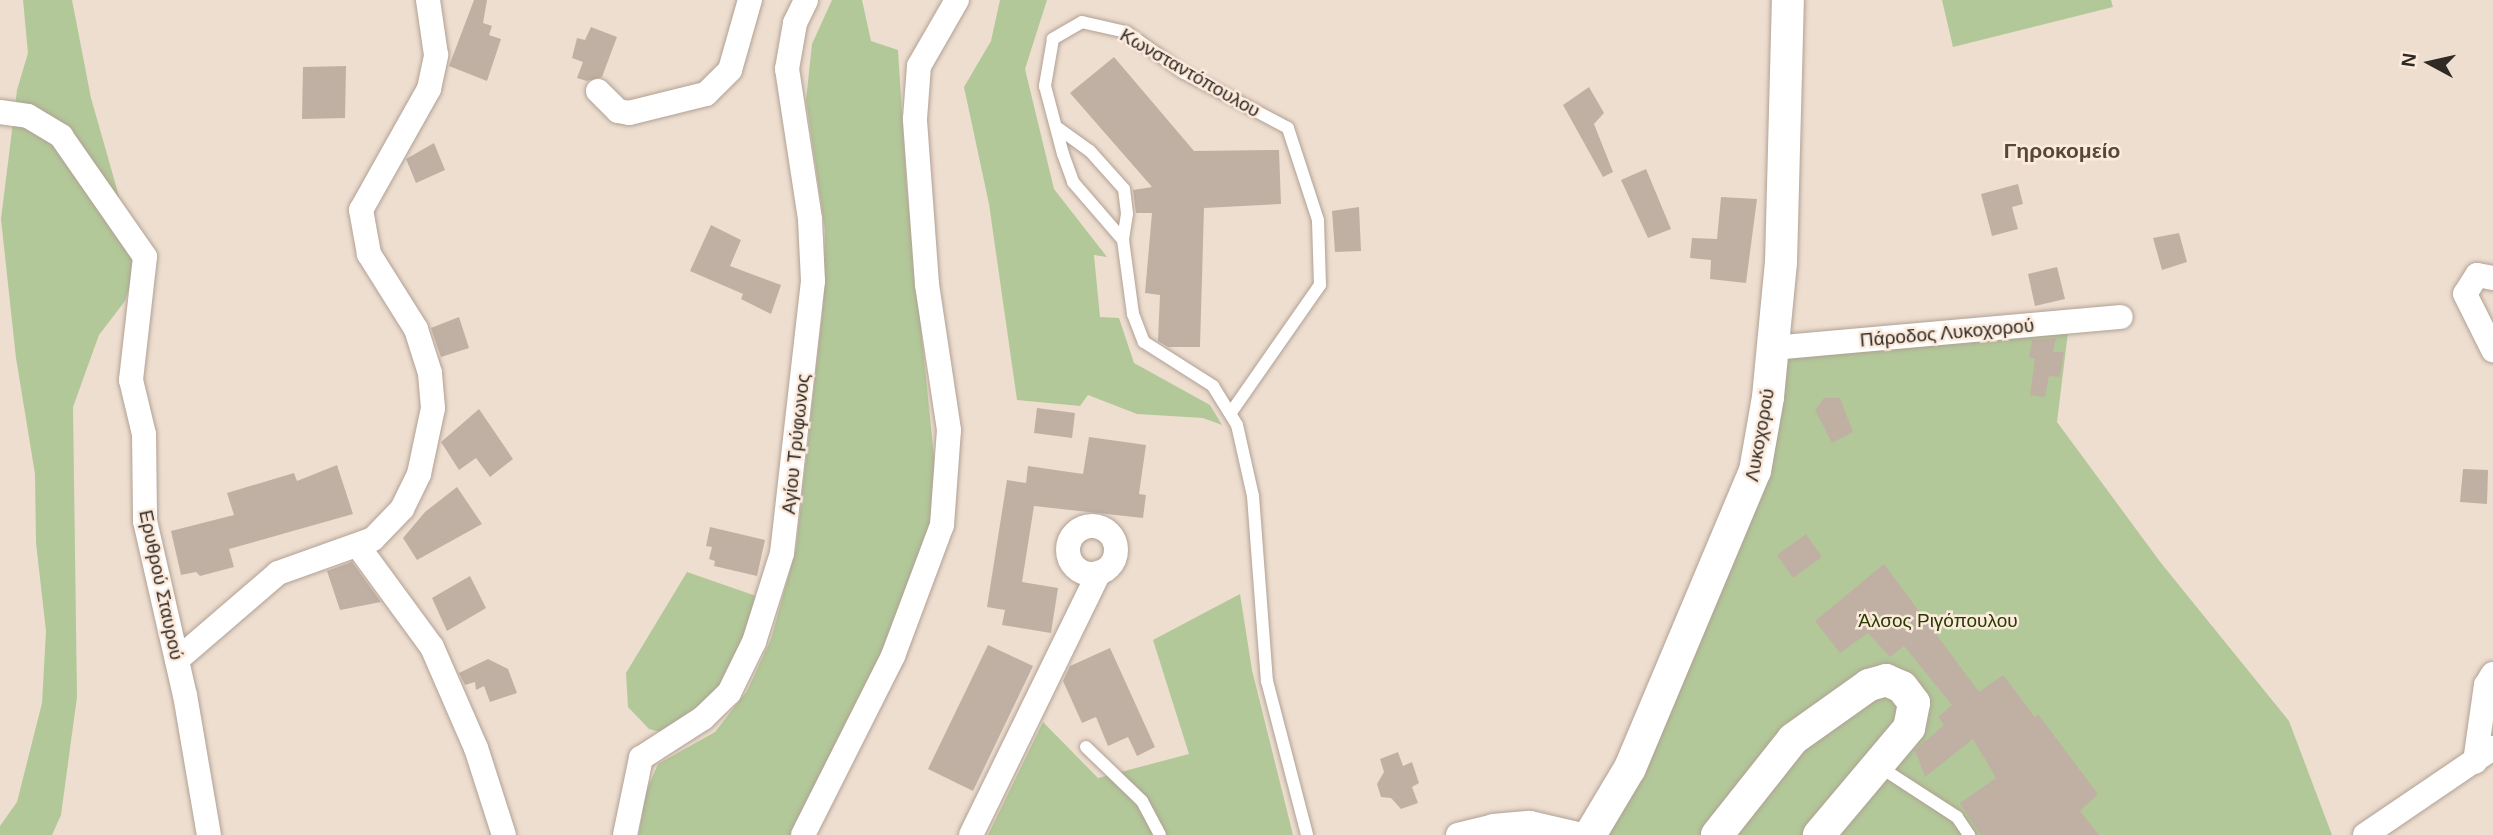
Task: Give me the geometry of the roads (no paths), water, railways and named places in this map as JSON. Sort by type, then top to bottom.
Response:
[{"type":"street","points":[[177,660],[278,573],[358,546],[388,526],[407,501],[431,423],[432,386],[421,341],[369,254],[361,210],[429,89],[436,55],[428,0]]},
{"type":"street","points":[[598,91],[618,111],[629,113],[706,94],[730,70],[750,0]]},
{"type":"street","name":"Αγίου Τρύφωνος","points":[[625,835],[630,790],[641,758],[704,718],[729,693],[754,642],[782,553],[813,281],[811,227],[787,69],[794,23],[806,0]]},
{"type":"street","points":[[803,835],[894,656],[942,525],[949,430],[918,208],[915,119],[919,66],[957,0]]},
{"type":"street","name":"Λυκοχορού","points":[[1590,835],[1630,768],[1749,491],[1773,348],[1784,194],[1788,0]]},
{"type":"street","name":"Ερυθρού Σταυρού","points":[[0,112],[28,116],[61,136],[145,257],[131,387],[144,434],[147,531],[177,660],[209,835]]},
{"type":"street","points":[[2493,278],[2477,275],[2465,294],[2493,350]]},
{"type":"street","name":"Πάροδος Λυκοχορού","points":[[1773,348],[2121,317]]},
{"type":"street","points":[[358,546],[432,647],[472,739],[504,835]]},
{"type":"street","points":[[971,835],[1099,573]]},
{"type":"street","points":[[2365,835],[2484,755],[2486,685],[2493,674]]},
{"type":"street","points":[[1717,835],[1793,739],[1869,685],[1886,680],[1907,691],[1914,710],[1909,728],[1880,767],[1819,835]]},
{"type":"street","points":[[1458,835],[1493,826],[1530,823],[1582,835]]},
{"type":"lane","name":"Κωνσταντόπουλου","points":[[1123,240],[1073,182],[1045,86],[1053,39],[1082,22],[1126,32],[1184,73],[1288,128],[1318,220],[1320,285],[1232,411]]},
{"type":"lane","points":[[1058,128],[1097,158],[1124,189],[1127,215],[1123,240],[1133,314],[1144,342],[1208,381],[1232,411],[1251,476],[1267,681],[1307,835]]},
{"type":"lane","points":[[1086,747],[1142,801],[1160,835]]},
{"type":"lane","points":[[1880,767],[1957,817],[1969,835]]},
{"type":"district","name":"Γηροκομείο","points":[[2062,151]]},
{"type":"park label","name":"Άλσος Ριγόπουλου","points":[[1938,621]]}]
